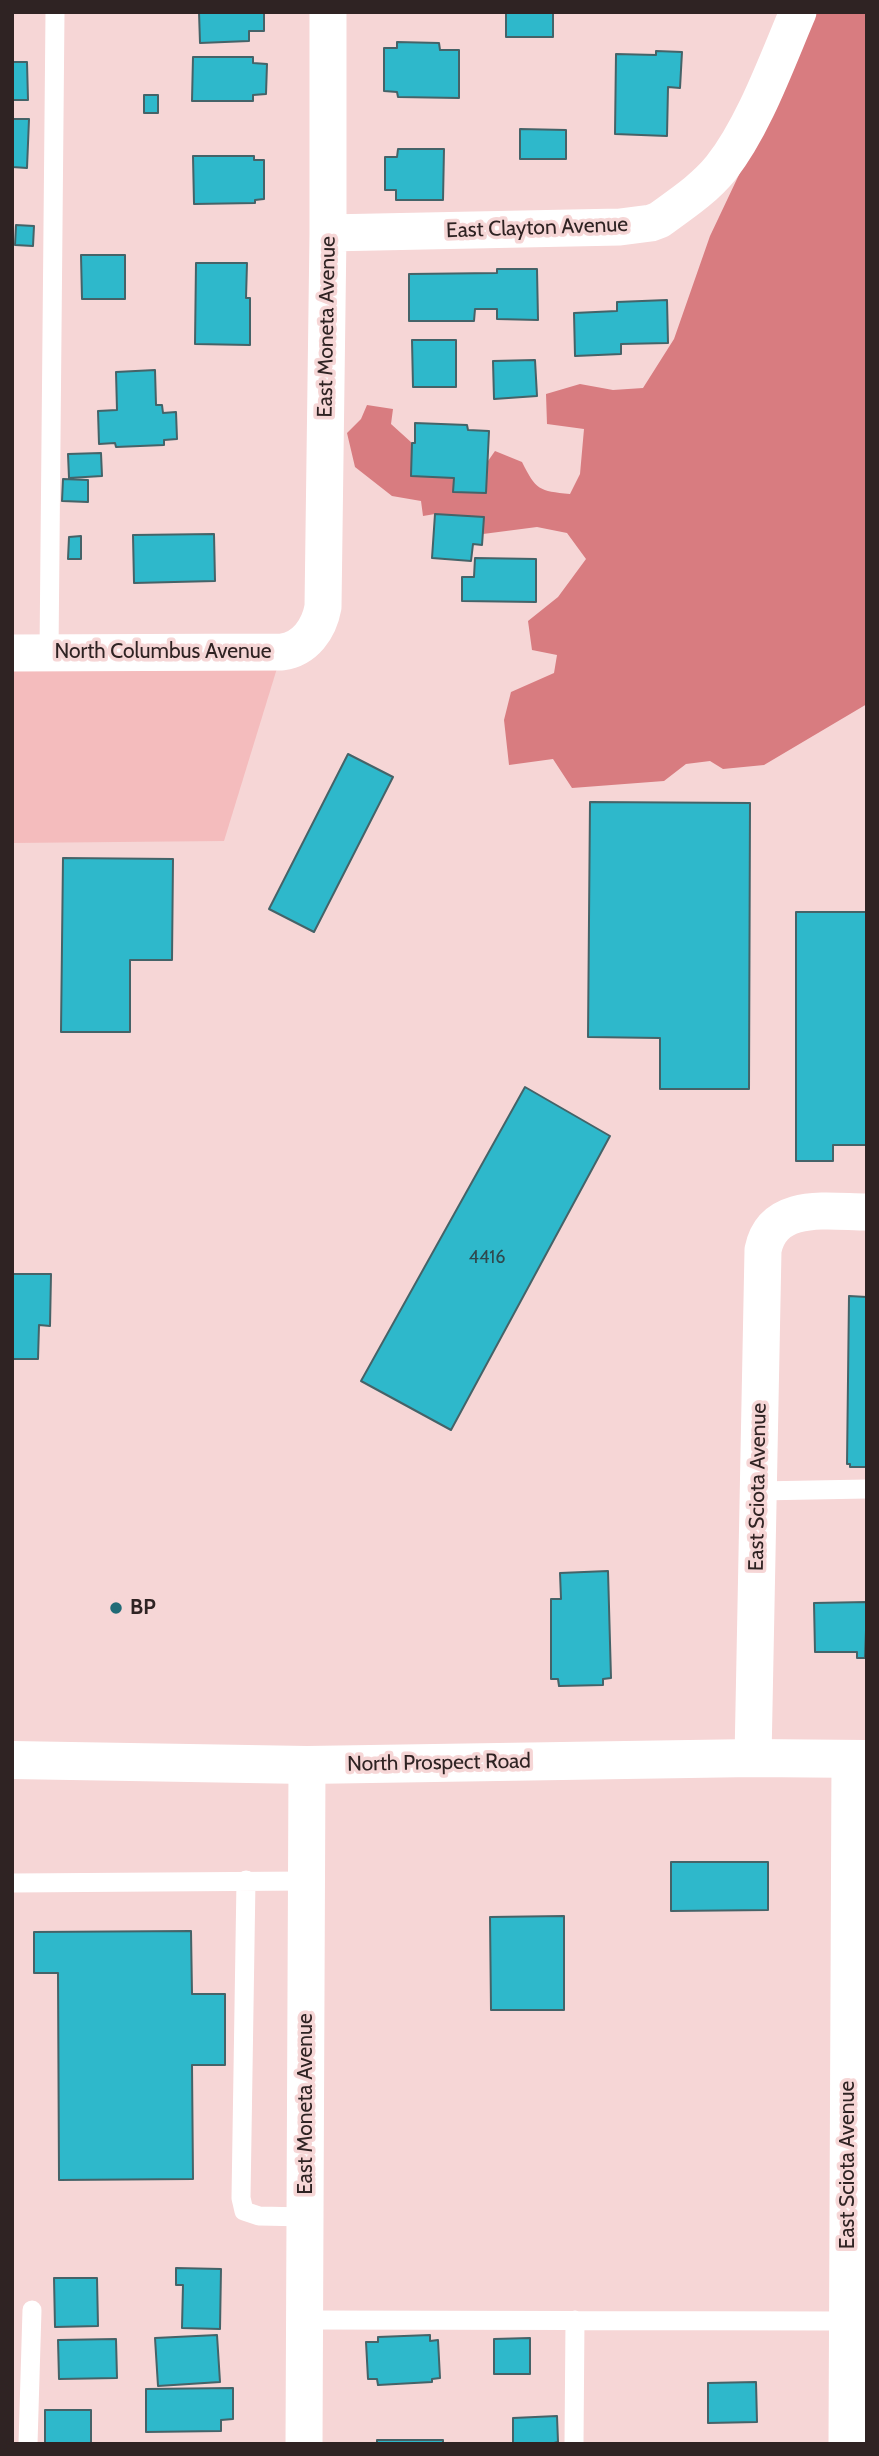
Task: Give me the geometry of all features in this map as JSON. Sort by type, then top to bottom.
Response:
[{"type":"main road","name":"North Prospect Road","points":[[12,1760],[307,1765],[753,1758],[858,1759]]},
{"type":"street","name":"East Moneta Avenue","points":[[309,637],[318,625],[323,607],[328,12]]},
{"type":"street","name":"East Clayton Avenue","points":[[328,233],[620,227],[651,223],[690,197],[722,167],[748,124],[798,12]]},
{"type":"street","name":"North Columbus Avenue","points":[[12,653],[282,652],[298,647],[309,637]]},
{"type":"street","name":"East Sciota Avenue","points":[[753,1758],[761,1263],[765,1239],[778,1221],[804,1212],[867,1212]]},
{"type":"street","name":"East Sciota Avenue","points":[[847,2444],[858,1759]]},
{"type":"street","name":"East Moneta Avenue","points":[[304,2444],[307,1765]]},
{"type":"lane","points":[[49,653],[55,12]]},
{"type":"lane","points":[[758,1491],[867,1489]]},
{"type":"lane","points":[[246,1880],[241,2198],[244,2211],[251,2214],[306,2217]]},
{"type":"lane","points":[[12,1883],[306,1881]]},
{"type":"lane","points":[[28,2444],[32,2310]]},
{"type":"lane","points":[[304,2320],[847,2321]]},
{"type":"lane","points":[[574,2444],[575,2320]]},
{"type":"shaded area","points":[[816,12],[867,12],[867,704],[764,765],[723,769],[710,761],[686,764],[664,781],[572,788],[553,759],[509,765],[504,720],[511,692],[554,673],[557,655],[532,650],[528,621],[558,597],[586,559],[567,533],[537,527],[483,534],[483,517],[435,514],[423,516],[421,501],[392,496],[355,467],[347,433],[361,419],[367,405],[393,409],[391,424],[412,443],[411,476],[454,478],[454,492],[486,493],[488,461],[495,451],[522,462],[535,484],[545,490],[570,494],[580,474],[584,429],[547,424],[546,394],[580,384],[613,390],[643,388],[674,339],[710,236]]},
{"type":"shaded area","points":[[282,652],[224,841],[12,843],[12,654]]},
{"type":"building","points":[[199,12],[264,12],[264,31],[249,31],[249,41],[200,43]]},
{"type":"building","points":[[506,12],[553,12],[553,37],[506,37]]},
{"type":"building","points":[[397,42],[439,43],[440,50],[459,50],[459,98],[398,97],[397,92],[384,91],[384,48],[397,48]]},
{"type":"building","points":[[656,51],[682,52],[680,88],[668,87],[667,136],[615,134],[616,54],[656,55]]},
{"type":"building","points":[[193,57],[253,57],[253,63],[267,64],[266,94],[253,95],[253,101],[192,101]]},
{"type":"building","points":[[12,62],[27,62],[28,100],[12,100]]},
{"type":"building","points":[[144,95],[158,95],[158,113],[144,113]]},
{"type":"building","points":[[12,119],[29,119],[27,168],[12,167]]},
{"type":"building","points":[[520,129],[566,130],[566,159],[520,159]]},
{"type":"building","points":[[398,149],[444,149],[443,200],[396,200],[396,190],[385,190],[385,157],[397,157]]},
{"type":"building","points":[[193,156],[254,156],[254,160],[264,160],[264,199],[255,200],[255,203],[194,204]]},
{"type":"building","points":[[16,225],[34,226],[33,246],[15,245]]},
{"type":"building","points":[[81,255],[125,255],[125,299],[82,299]]},
{"type":"building","points":[[196,263],[247,263],[246,298],[250,298],[250,345],[195,344]]},
{"type":"building","points":[[497,269],[537,269],[538,320],[497,319],[497,309],[475,309],[474,321],[409,321],[409,274],[497,273]]},
{"type":"building","points":[[667,300],[668,343],[621,344],[621,354],[575,356],[574,313],[617,311],[617,302]]},
{"type":"building","points":[[412,340],[456,340],[456,387],[413,387]]},
{"type":"building","points":[[535,360],[537,396],[494,399],[493,361]]},
{"type":"building","points":[[155,370],[156,405],[162,405],[163,413],[176,412],[177,439],[164,440],[164,445],[116,447],[115,443],[99,444],[98,411],[117,410],[116,372]]},
{"type":"building","points":[[415,423],[467,425],[468,430],[489,431],[486,493],[453,492],[454,478],[411,476]]},
{"type":"building","points":[[101,453],[102,476],[69,478],[68,454]]},
{"type":"building","points":[[63,479],[88,480],[88,502],[62,501]]},
{"type":"building","points":[[435,514],[484,517],[482,545],[473,544],[471,561],[432,558]]},
{"type":"building","points":[[214,534],[215,581],[134,583],[133,535]]},
{"type":"building","points":[[81,536],[81,559],[68,559],[69,537]]},
{"type":"building","points":[[475,558],[536,559],[536,602],[462,601],[462,577],[474,577]]},
{"type":"building","points":[[348,754],[393,777],[314,932],[269,909]]},
{"type":"building","points":[[590,802],[750,803],[749,1089],[660,1089],[660,1038],[588,1037]]},
{"type":"building","points":[[63,858],[173,859],[172,960],[130,960],[130,1032],[61,1032]]},
{"type":"building","points":[[796,912],[867,912],[867,1145],[833,1145],[833,1161],[796,1161]]},
{"type":"building","points":[[525,1087],[610,1136],[451,1430],[361,1381]]},
{"type":"building","points":[[12,1274],[51,1274],[50,1326],[39,1325],[38,1359],[12,1359]]},
{"type":"building","points":[[849,1296],[867,1297],[867,1467],[850,1467],[850,1464],[847,1464]]},
{"type":"building","points":[[608,1571],[611,1678],[603,1679],[603,1685],[559,1686],[558,1679],[551,1679],[551,1599],[561,1599],[560,1573]]},
{"type":"building","points":[[867,1602],[865,1658],[857,1658],[857,1652],[815,1652],[814,1603]]},
{"type":"building","points":[[671,1862],[768,1862],[768,1910],[671,1911]]},
{"type":"building","points":[[564,1916],[564,2010],[491,2010],[490,1917]]},
{"type":"building","points":[[191,1931],[192,1994],[225,1994],[225,2065],[192,2065],[193,2179],[59,2180],[58,1973],[34,1973],[34,1932]]},
{"type":"building","points":[[176,2268],[221,2269],[220,2329],[182,2328],[183,2285],[176,2285]]},
{"type":"building","points":[[54,2278],[97,2278],[98,2326],[55,2327]]},
{"type":"building","points":[[217,2335],[220,2382],[158,2386],[155,2338]]},
{"type":"building","points":[[430,2335],[430,2341],[438,2340],[440,2378],[432,2379],[432,2382],[378,2385],[377,2379],[368,2379],[366,2342],[378,2342],[378,2337]]},
{"type":"building","points":[[530,2338],[530,2374],[494,2374],[494,2339]]},
{"type":"building","points":[[116,2339],[117,2378],[59,2379],[58,2340]]},
{"type":"building","points":[[756,2382],[757,2422],[708,2423],[708,2383]]},
{"type":"building","points":[[233,2388],[233,2419],[221,2420],[221,2431],[146,2432],[146,2389]]},
{"type":"building","points":[[45,2410],[91,2410],[91,2444],[45,2444]]},
{"type":"building","points":[[557,2416],[558,2442],[513,2444],[513,2418]]},
{"type":"building","points":[[377,2440],[443,2440],[443,2444],[365,2444],[377,2443]]},
{"type":"place","name":"BP","points":[[116,1608]]}]
